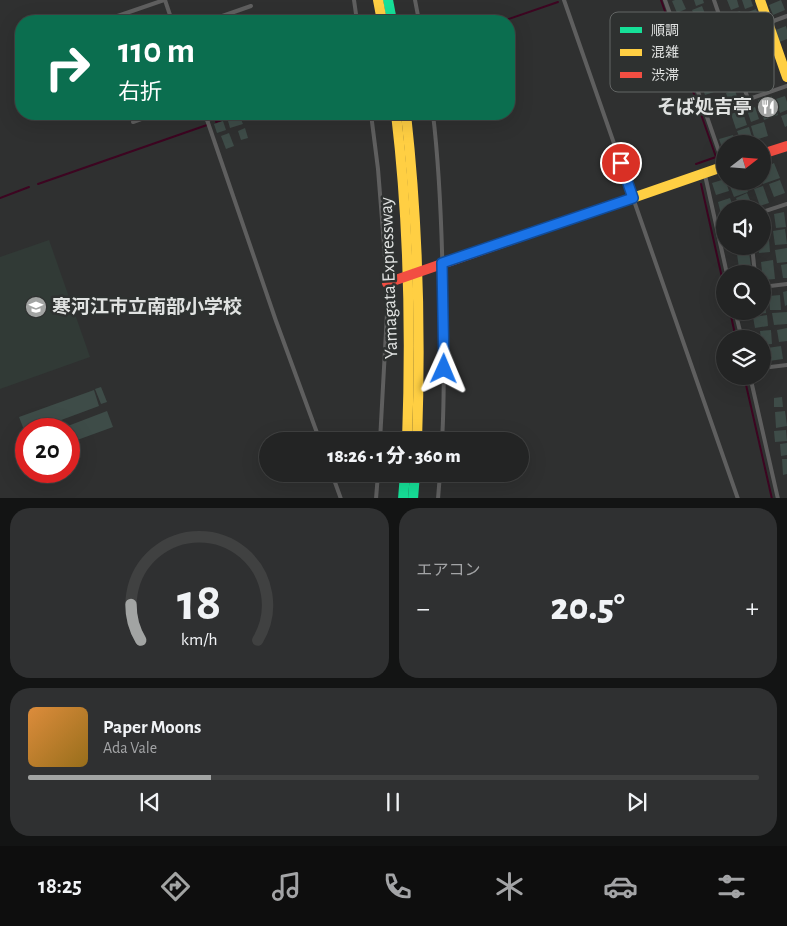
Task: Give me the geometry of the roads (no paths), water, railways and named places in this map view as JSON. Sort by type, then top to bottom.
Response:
[{"type":"main road","points":[[378,0],[381,15]]},
{"type":"main road","points":[[388,0],[391,15]]},
{"type":"main road","points":[[760,0],[764,12]]},
{"type":"main road","points":[[774,40],[787,77]]},
{"type":"main road","name":"Yamagata Expressway","points":[[397,120],[413,263]]},
{"type":"main road","name":"Yamagata Expressway","points":[[407,120],[415,202],[413,263],[420,348],[416,432]]},
{"type":"main road","points":[[771,151],[787,146]]},
{"type":"main road","points":[[387,282],[716,169]]},
{"type":"main road","name":"Yamagata Expressway","points":[[406,432],[414,284]]},
{"type":"main road","points":[[403,498],[404,482]]},
{"type":"main road","points":[[413,498],[414,482]]},
{"type":"lane","points":[[120,15],[164,0],[170,15]]},
{"type":"lane","points":[[354,0],[356,15]]},
{"type":"lane","points":[[415,0],[418,15]]},
{"type":"lane","points":[[564,0],[738,498]]},
{"type":"lane","points":[[665,0],[669,12]]},
{"type":"lane","points":[[714,0],[718,12]]},
{"type":"lane","points":[[225,15],[251,6]]},
{"type":"lane","points":[[774,21],[787,16]]},
{"type":"lane","points":[[774,90],[787,86]]},
{"type":"lane","points":[[698,92],[716,141]]},
{"type":"lane","points":[[746,92],[748,99]]},
{"type":"lane","points":[[706,114],[769,92]]},
{"type":"lane","points":[[133,122],[138,120]]},
{"type":"lane","points":[[207,120],[276,321],[317,432]]},
{"type":"lane","points":[[372,120],[378,169],[388,295],[380,432]]},
{"type":"lane","points":[[434,120],[440,186],[444,336],[442,432]]},
{"type":"lane","points":[[705,173],[716,222]]},
{"type":"lane","points":[[771,209],[787,204]]},
{"type":"lane","points":[[771,286],[787,284]]},
{"type":"lane","points":[[771,367],[787,365]]},
{"type":"lane","points":[[752,385],[778,498]]},
{"type":"lane","points":[[335,482],[341,498]]},
{"type":"lane","points":[[376,498],[377,482]]},
{"type":"lane","points":[[438,498],[439,482]]},
{"type":"waterway","points":[[661,0],[665,12]]},
{"type":"waterway","points":[[515,17],[558,2]]},
{"type":"waterway","points":[[693,92],[716,157],[696,164]]},
{"type":"waterway","points":[[216,122],[222,120]]},
{"type":"waterway","points":[[38,184],[207,125]]},
{"type":"waterway","points":[[701,184],[719,265]]},
{"type":"waterway","points":[[0,198],[29,187]]},
{"type":"waterway","points":[[732,320],[734,330]]},
{"type":"waterway","points":[[746,385],[772,498]]},
{"type":"place","name":"そば処吉亭","points":[[768,107]]},
{"type":"place","name":"寒河江市立南部小学校","points":[[36,307]]}]
